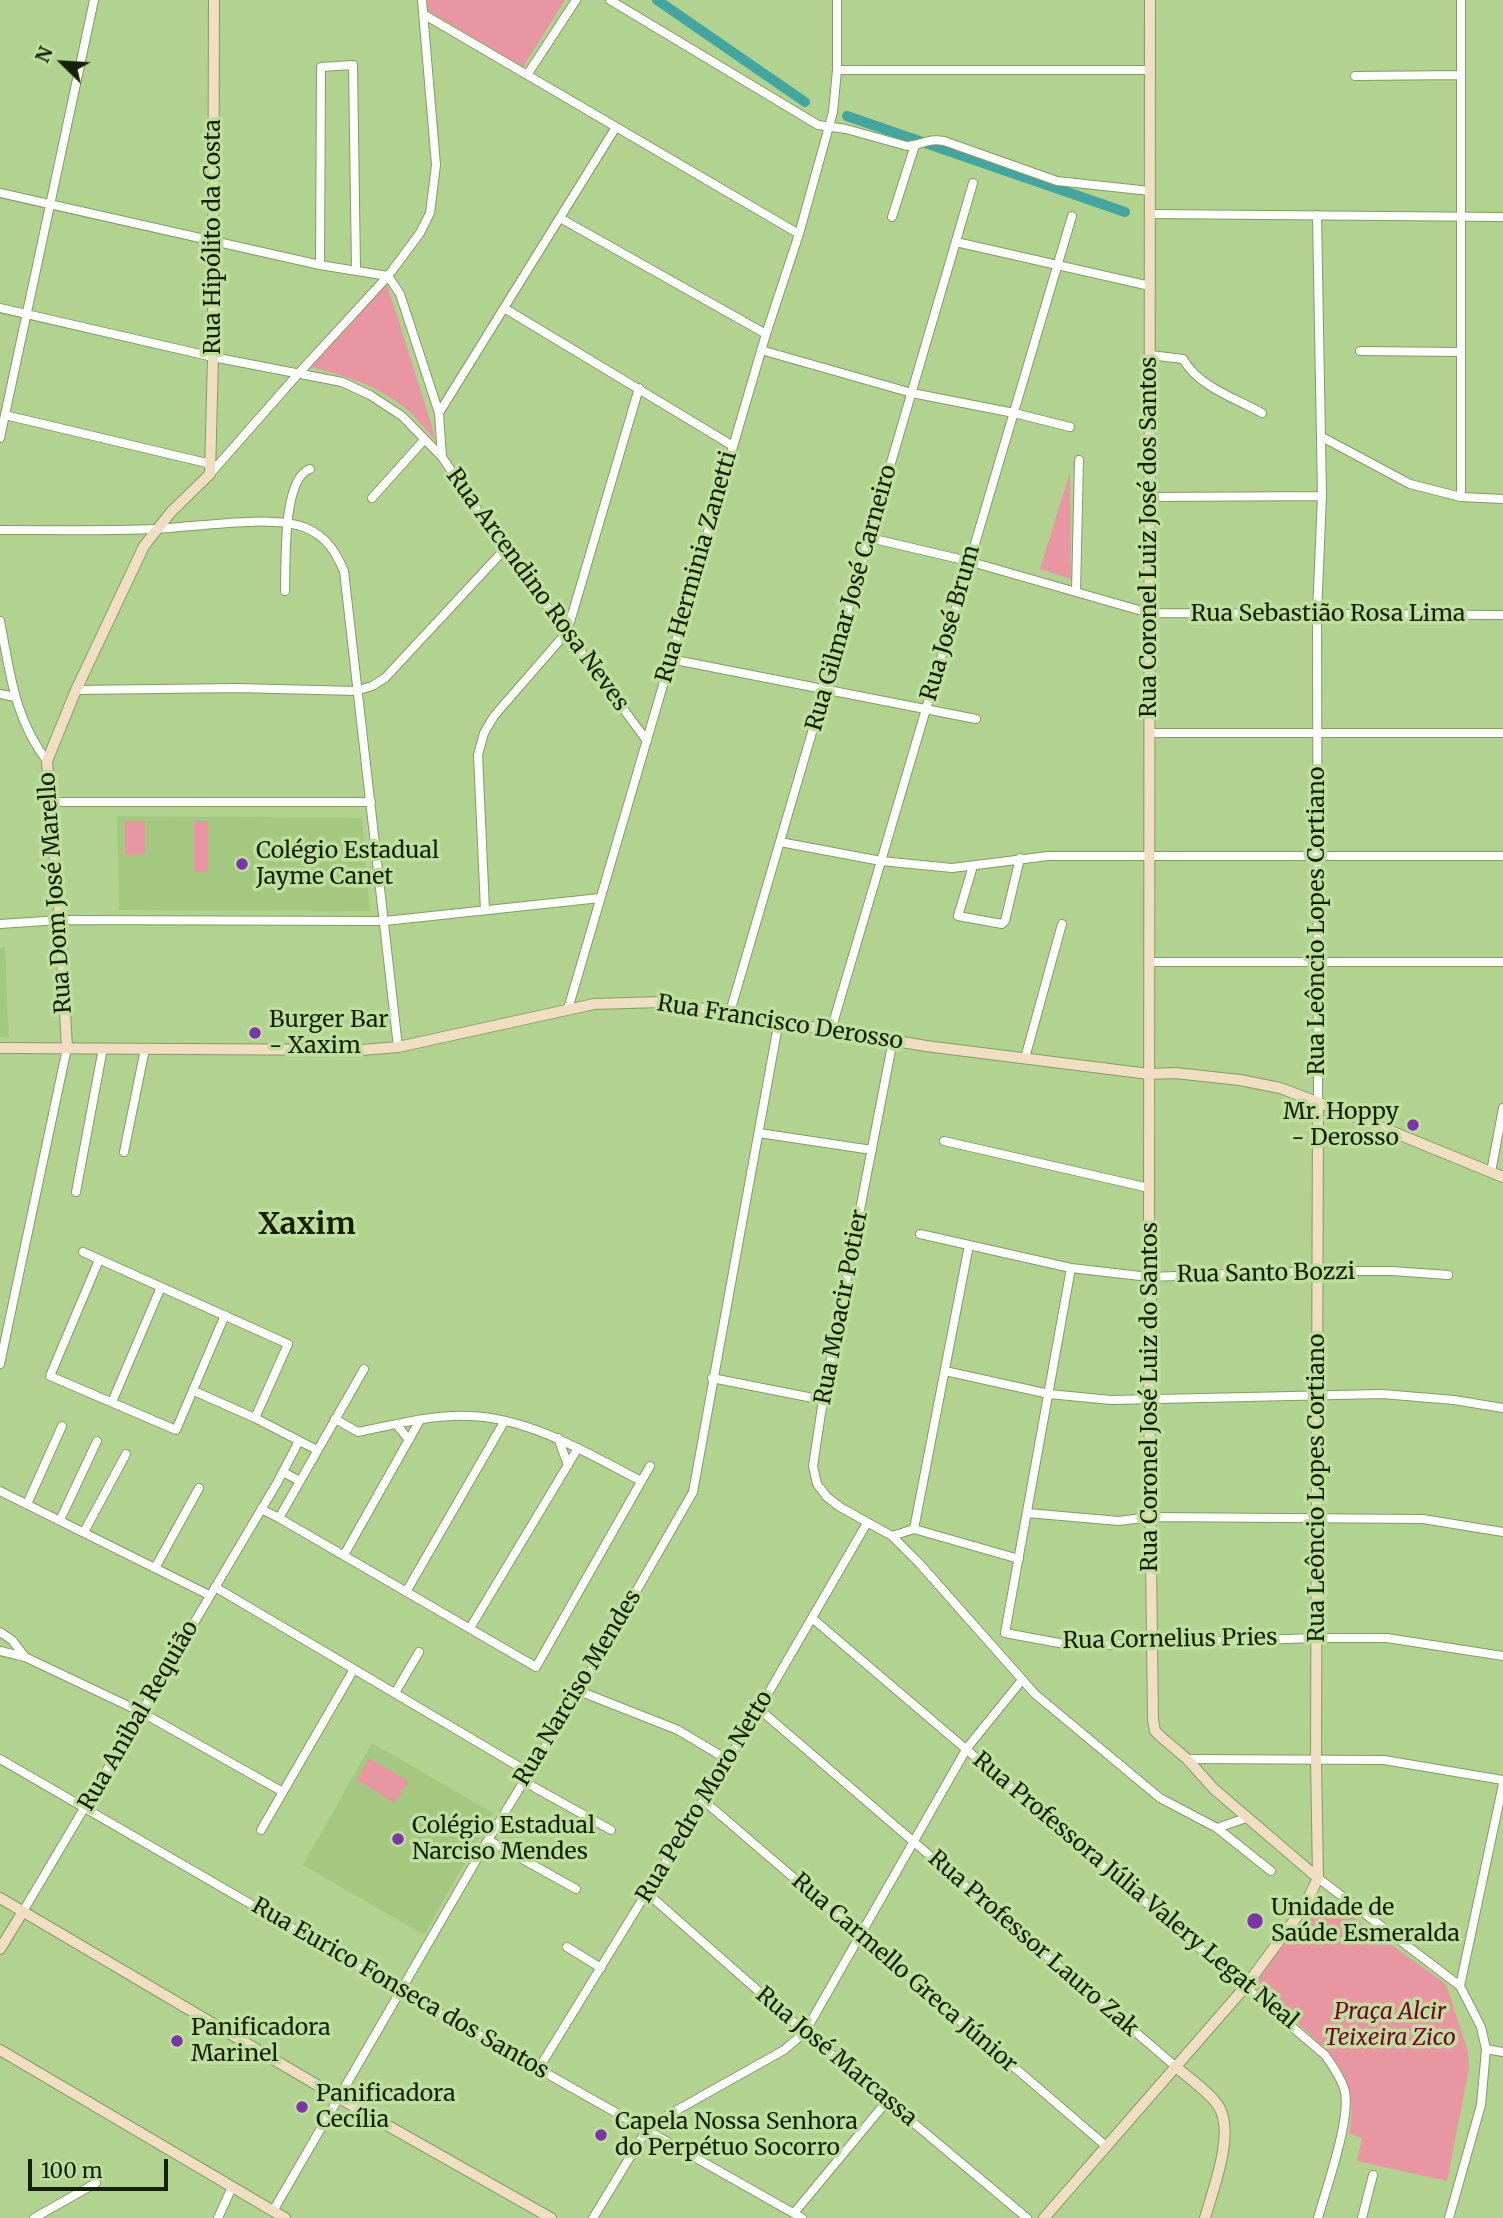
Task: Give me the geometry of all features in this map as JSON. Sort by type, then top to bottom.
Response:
[{"type":"street","points":[[0,438],[94,0]]},
{"type":"street","name":"Rua Hipólito da Costa","points":[[210,469],[214,0]]},
{"type":"street","points":[[47,761],[76,690],[144,546],[155,529],[388,276],[420,233],[430,212],[436,165],[422,0]]},
{"type":"street","points":[[527,75],[576,0]]},
{"type":"street","points":[[610,0],[818,125],[897,144],[919,144],[930,138],[1057,181],[1150,191]]},
{"type":"street","name":"Rua Herminia Zanetti","points":[[568,1009],[829,126],[835,101],[837,70],[837,0]]},
{"type":"street","name":"Rua Coronel Luiz José dos Santos","points":[[1149,1074],[1150,0]]},
{"type":"street","points":[[1461,0],[1461,497]]},
{"type":"street","points":[[423,14],[799,234]]},
{"type":"street","points":[[320,265],[321,67],[353,65],[356,270]]},
{"type":"street","points":[[837,70],[1150,69]]},
{"type":"street","points":[[1355,76],[1461,75]]},
{"type":"street","points":[[439,413],[616,127]]},
{"type":"street","points":[[892,217],[919,144]]},
{"type":"street","name":"Rua Gilmar José Carneiro","points":[[730,1012],[973,183]]},
{"type":"street","points":[[0,193],[320,265],[388,276]]},
{"type":"street","points":[[1150,214],[1503,217]]},
{"type":"street","name":"Rua Leôncio Lopes Cortiano","points":[[1317,215],[1322,437],[1317,614],[1318,1878]]},
{"type":"street","name":"Rua José Brum","points":[[831,1030],[1072,216]]},
{"type":"street","points":[[560,218],[766,334]]},
{"type":"street","points":[[956,242],[1150,286]]},
{"type":"street","name":"Rua Arcendino Rosa Neves","points":[[388,276],[400,294],[439,413],[442,457],[504,550],[647,741]]},
{"type":"street","points":[[0,308],[342,382],[370,395],[402,416],[442,457]]},
{"type":"street","points":[[504,308],[733,446]]},
{"type":"street","points":[[761,350],[912,393],[1014,412],[1070,427]]},
{"type":"street","points":[[1360,351],[1461,352]]},
{"type":"street","points":[[1150,355],[1183,359],[1192,373],[1209,385],[1262,413]]},
{"type":"street","points":[[485,910],[478,755],[484,733],[494,716],[567,632],[639,388]]},
{"type":"street","points":[[5,415],[210,469]]},
{"type":"street","points":[[1322,437],[1410,484],[1461,497],[1503,499]]},
{"type":"street","points":[[372,498],[424,440]]},
{"type":"street","points":[[1076,592],[1079,460]]},
{"type":"street","points":[[285,591],[287,522],[296,481],[303,471],[310,469]]},
{"type":"street","points":[[1150,497],[1322,496]]},
{"type":"street","points":[[0,530],[155,529],[287,522],[324,538],[335,550],[344,571],[398,1047]]},
{"type":"street","name":"Rua Sebastião Rosa Lima","points":[[870,538],[968,561],[1149,613],[1503,615]]},
{"type":"street","points":[[76,690],[238,688],[356,691],[372,687],[385,678],[504,550]]},
{"type":"street","name":"Rua Dom José Marello","points":[[0,621],[15,697],[31,740],[47,761],[60,920],[66,1048]]},
{"type":"street","points":[[670,659],[976,719]]},
{"type":"street","points":[[0,694],[15,697]]},
{"type":"street","points":[[1149,733],[1503,733]]},
{"type":"street","points":[[50,802],[371,802]]},
{"type":"street","points":[[780,842],[881,861],[952,868],[1020,858],[1149,855],[1503,856]]},
{"type":"street","points":[[974,866],[958,916],[1002,924],[1005,921],[1020,858]]},
{"type":"street","points":[[0,924],[60,920],[385,921],[600,898]]},
{"type":"street","points":[[1025,1058],[1062,924]]},
{"type":"street","points":[[1149,962],[1503,962]]},
{"type":"street","name":"Rua Francisco Derosso","points":[[0,1048],[362,1050],[398,1047],[605,1003],[663,1002],[893,1040],[1149,1074],[1175,1073],[1240,1080],[1280,1088],[1503,1177]]},
{"type":"street","name":"Rua Narciso Mendes","points":[[273,2211],[693,1492],[779,1020]]},
{"type":"street","name":"Rua Moacir Potier","points":[[893,1040],[823,1400],[813,1465],[817,1484],[827,1497],[867,1524],[892,1536],[1035,1694],[1160,1798],[1217,1828],[1271,1871]]},
{"type":"street","points":[[0,1364],[66,1048]]},
{"type":"street","points":[[76,1192],[103,1048]]},
{"type":"street","points":[[124,1152],[145,1049]]},
{"type":"street","name":"Rua Coronel José Luiz do Santos","points":[[1149,1074],[1153,1720],[1155,1731],[1187,1759]]},
{"type":"street","points":[[1490,1172],[1503,1108]]},
{"type":"street","points":[[759,1133],[872,1150]]},
{"type":"street","points":[[944,1141],[1149,1188]]},
{"type":"street","name":"Rua Santo Bozzi","points":[[920,1234],[1071,1268],[1149,1277],[1317,1271],[1392,1271],[1448,1275]]},
{"type":"street","points":[[914,1529],[969,1245]]},
{"type":"street","points":[[83,1252],[288,1344],[255,1418]]},
{"type":"street","points":[[99,1260],[50,1376],[176,1430],[225,1315]]},
{"type":"street","points":[[892,1536],[914,1529],[1019,1559],[1071,1268]]},
{"type":"street","points":[[112,1402],[161,1287]]},
{"type":"street","points":[[279,1518],[364,1369]]},
{"type":"street","points":[[946,1371],[1049,1394],[1111,1399],[1381,1394],[1503,1408]]},
{"type":"street","points":[[712,1378],[823,1400]]},
{"type":"street","points":[[194,1391],[317,1450]]},
{"type":"street","points":[[335,1419],[358,1432],[420,1420],[472,1416],[504,1422],[558,1438],[641,1481]]},
{"type":"street","points":[[344,1555],[420,1420]]},
{"type":"street","points":[[406,1592],[504,1422]]},
{"type":"street","points":[[396,1424],[409,1440]]},
{"type":"street","points":[[27,1504],[62,1426]]},
{"type":"street","points":[[558,1438],[568,1465]]},
{"type":"street","points":[[60,1520],[97,1441]]},
{"type":"street","name":"Rua Anibal Requião","points":[[0,1949],[277,1483],[299,1441]]},
{"type":"street","points":[[470,1628],[578,1448]]},
{"type":"street","points":[[84,1532],[126,1454]]},
{"type":"street","points":[[261,1509],[536,1667],[650,1466]]},
{"type":"street","points":[[283,1472],[300,1481]]},
{"type":"street","points":[[155,1568],[199,1488]]},
{"type":"street","points":[[0,1490],[209,1595]]},
{"type":"street","points":[[1027,1513],[1119,1521],[1150,1517],[1423,1519],[1503,1532]]},
{"type":"street","name":"Rua Pedro Moro Netto","points":[[539,2068],[759,1709],[867,1524]]},
{"type":"street","name":"Rua Cornelius Pries","points":[[1019,1559],[1005,1633],[1075,1646],[1387,1638],[1503,1656]]},
{"type":"street","points":[[215,1587],[528,1772]]},
{"type":"street","name":"Rua Professora Júlia Valery Legat Neal","points":[[811,1618],[1325,2055],[1337,2072],[1345,2091],[1345,2116],[1318,2218]]},
{"type":"street","points":[[0,1632],[12,1640],[25,1657]]},
{"type":"street","points":[[0,1651],[25,1657],[141,1712],[283,1792]]},
{"type":"street","points":[[395,1693],[419,1652]]},
{"type":"street","points":[[261,1830],[354,1669]]},
{"type":"street","points":[[593,2218],[647,2129],[784,2050],[805,2032],[967,1748],[1022,1680]]},
{"type":"street","points":[[579,1691],[678,1730],[728,1760]]},
{"type":"street","name":"Rua Professor Lauro Zak","points":[[759,1709],[1218,2105],[1225,2123],[1224,2144],[1205,2218]]},
{"type":"street","name":"Rua Eurico Fonseca dos Santos","points":[[0,1759],[798,2216]]},
{"type":"street","points":[[1187,1759],[1384,1760],[1503,1782],[1460,1986]]},
{"type":"street","points":[[1187,1759],[1243,1819],[1460,1986],[1481,2027],[1486,2049],[1480,2105],[1449,2218]]},
{"type":"street","points":[[523,1782],[611,1830]]},
{"type":"street","name":"Rua Carmello Greca Júnior","points":[[703,1800],[1106,2146]]},
{"type":"street","points":[[1217,1828],[1243,1819]]},
{"type":"street","points":[[488,1840],[576,1889]]},
{"type":"street","points":[[1044,2218],[1246,1986],[1304,1906],[1318,1878]]},
{"type":"street","name":"Rua José Marcassa","points":[[647,1893],[805,2032],[1027,2218]]},
{"type":"street","points":[[0,1898],[339,2098],[551,2218]]},
{"type":"street","points":[[567,1947],[601,1968]]},
{"type":"street","points":[[1486,2049],[1503,2052]]},
{"type":"street","points":[[0,2050],[285,2218]]},
{"type":"street","points":[[798,2216],[887,2101]]},
{"type":"street","points":[[1362,2218],[1373,2175]]},
{"type":"street","points":[[34,2218],[96,2183]]},
{"type":"street","points":[[218,2218],[232,2187]]},
{"type":"shaded area","name":"Colégio Estadual Jayme Canet","points":[[117,816],[362,818],[370,911],[119,910]]},
{"type":"shaded area","points":[[5,947],[9,1038],[0,1037],[0,948]]},
{"type":"shaded area","name":"Colégio Estadual Narciso Mendes","points":[[372,1743],[493,1813],[424,1935],[303,1865]]},
{"type":"green space","points":[[427,0],[565,0],[523,67],[428,11]]},
{"type":"green space","points":[[387,284],[435,440],[410,413],[380,391],[347,377],[311,367]]},
{"type":"green space","points":[[1070,472],[1071,579],[1040,569]]},
{"type":"green space","points":[[125,821],[145,821],[145,854],[125,855]]},
{"type":"green space","points":[[194,821],[208,821],[208,872],[194,872]]},
{"type":"green space","points":[[369,1758],[408,1781],[395,1803],[357,1780]]},
{"type":"green space","name":"Praça Alcir Teixeira Zico","points":[[1318,1892],[1446,1984],[1468,2052],[1469,2068],[1447,2181],[1357,2161],[1362,2138],[1349,2133],[1351,2101],[1343,2075],[1322,2046],[1253,1987]]},
{"type":"waterway","points":[[657,0],[805,102]]},
{"type":"waterway","points":[[847,116],[1125,212]]},
{"type":"place","name":"Colégio Estadual Jayme Canet","points":[[242,864]]},
{"type":"place","name":"Burger Bar - Xaxim","points":[[255,1033]]},
{"type":"place","name":"Mr. Hoppy - Derosso","points":[[1413,1125]]},
{"type":"place","name":"Colégio Estadual Narciso Mendes","points":[[398,1839]]},
{"type":"place","name":"Unidade de Saúde Esmeralda","points":[[1255,1921]]},
{"type":"place","name":"Panificadora Marinel","points":[[177,2041]]},
{"type":"place","name":"Panificadora Cecília","points":[[302,2107]]},
{"type":"place","name":"Capela Nossa Senhora do Perpétuo Socorro","points":[[601,2135]]},
{"type":"district","name":"Xaxim","points":[[307,1226]]}]
